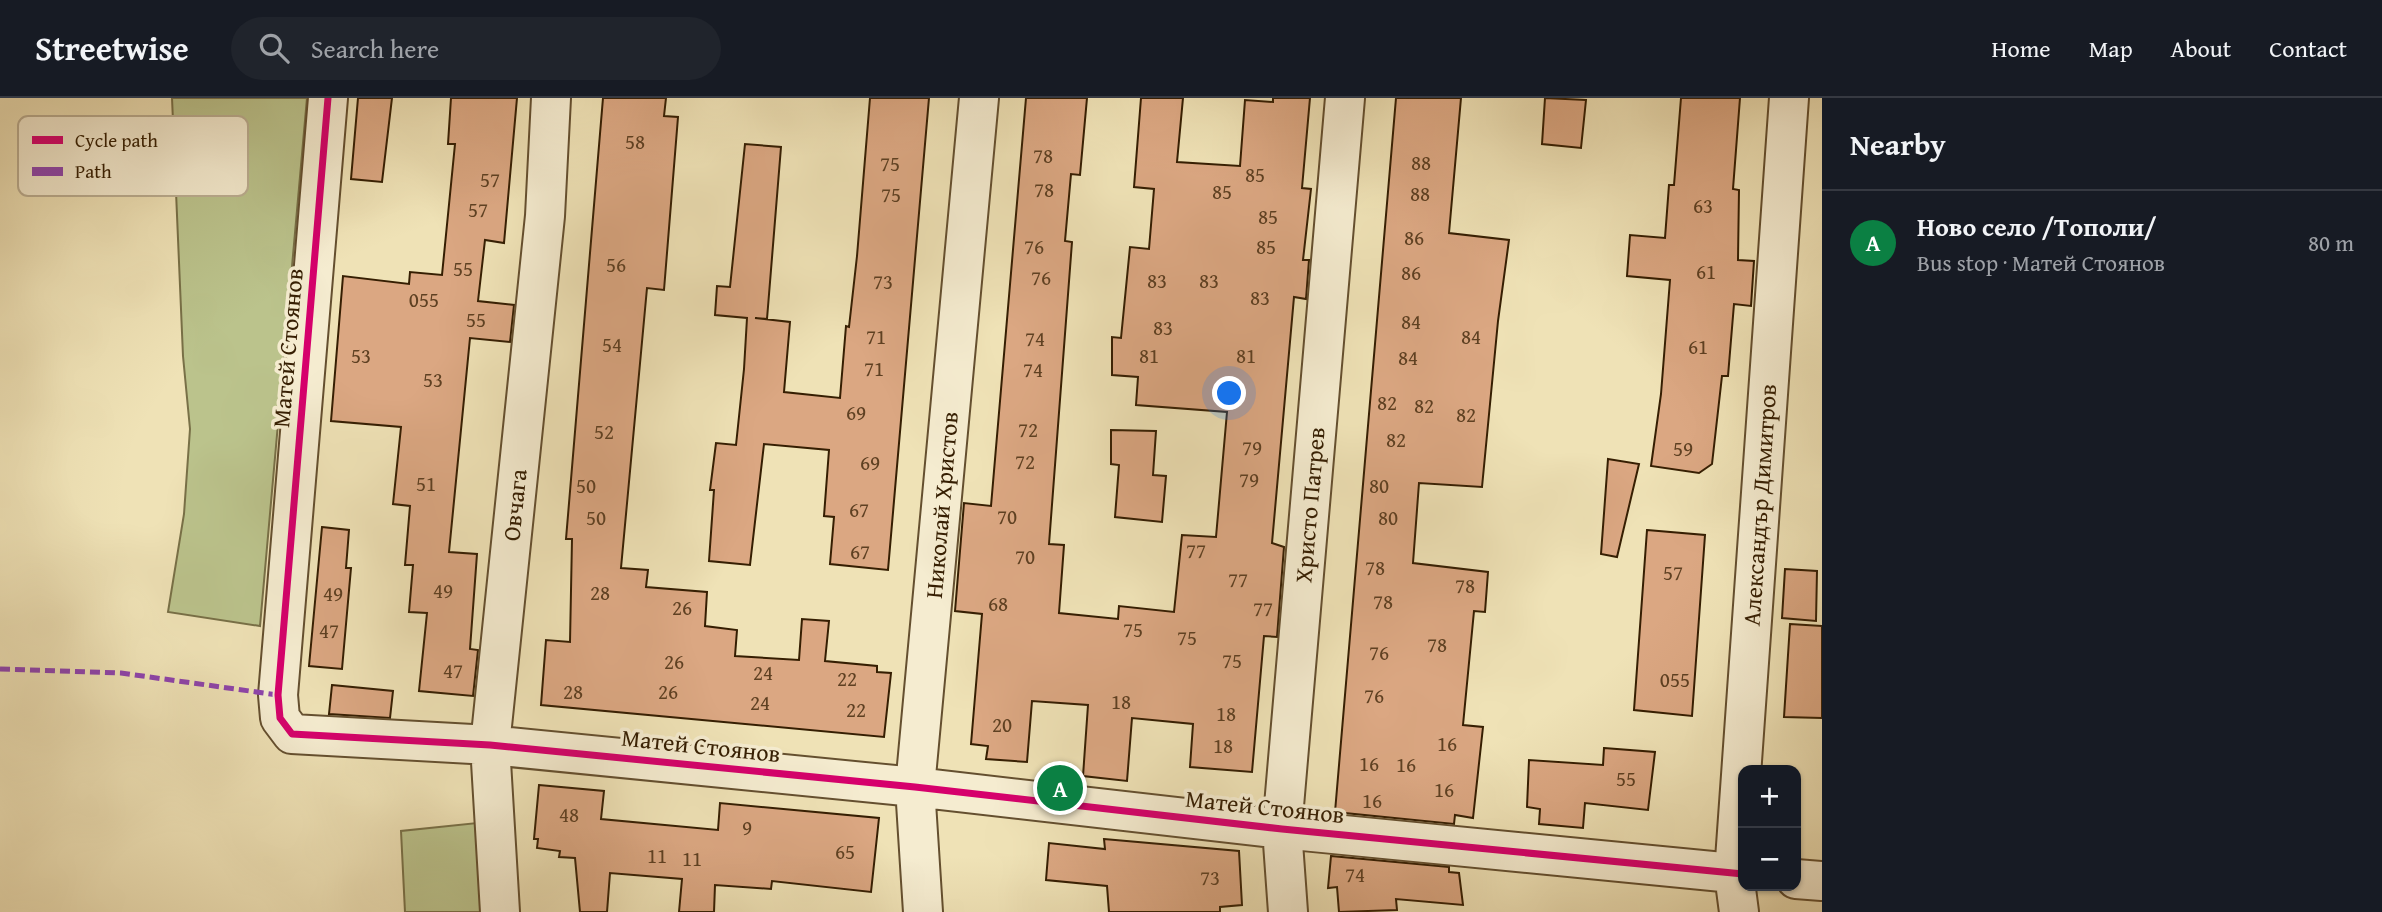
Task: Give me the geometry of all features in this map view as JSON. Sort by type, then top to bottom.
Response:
[{"type":"street","name":"Матей Стоянов","points":[[328,98],[279,681],[280,718],[292,734],[490,745],[915,787],[1282,829],[1738,874]]},
{"type":"street","name":"Овчага","points":[[500,912],[490,745],[545,216],[551,98]]},
{"type":"street","name":"Николай Христов","points":[[923,912],[915,787],[979,98]]},
{"type":"street","name":"Христо Патрев","points":[[1287,912],[1282,829],[1345,98]]},
{"type":"street","name":"Александър Димитров","points":[[1741,828],[1789,98]]},
{"type":"street","points":[[1801,879],[1822,881]]},
{"type":"street","name":"Александър Димитров","points":[[1738,891],[1739,912]]},
{"type":"green space","points":[[172,98],[307,98],[260,626],[168,612],[184,514],[190,429],[183,356],[176,196],[248,196],[248,116],[173,116]]},
{"type":"green space","points":[[477,823],[483,912],[405,912],[401,831]]},
{"type":"building","points":[[358,98],[392,98],[382,182],[351,179]]},
{"type":"building","points":[[451,98],[517,98],[504,243],[485,240],[478,301],[514,305],[510,342],[470,338],[449,552],[477,554],[470,649],[478,650],[473,696],[419,691],[427,613],[409,612],[413,565],[405,565],[410,506],[393,504],[401,427],[331,421],[343,276],[409,284],[410,272],[442,275],[455,144],[448,144]]},
{"type":"building","points":[[603,98],[666,98],[664,116],[678,117],[664,290],[647,288],[621,568],[648,570],[646,587],[707,592],[705,626],[737,630],[735,656],[799,660],[802,619],[829,621],[825,661],[877,666],[877,672],[891,673],[884,737],[541,705],[546,640],[570,642],[572,539],[566,539]]},
{"type":"building","points":[[870,98],[929,98],[888,570],[830,564],[834,517],[824,516],[829,450],[764,444],[750,565],[709,561],[714,490],[710,490],[716,443],[736,445],[744,369],[747,318],[715,315],[717,286],[730,287],[745,144],[781,147],[767,319],[755,318],[790,322],[784,392],[840,398],[846,326],[849,327],[857,256]]},
{"type":"building","points":[[1026,98],[1087,98],[1080,175],[1071,174],[1065,241],[1072,242],[1049,544],[1064,545],[1059,613],[1118,619],[1119,606],[1174,612],[1182,535],[1216,537],[1227,412],[1136,405],[1138,377],[1112,375],[1112,337],[1121,338],[1130,247],[1149,249],[1154,189],[1134,187],[1141,98],[1183,98],[1177,162],[1240,166],[1245,100],[1273,102],[1273,98],[1310,98],[1302,188],[1311,189],[1303,260],[1309,260],[1306,299],[1294,297],[1272,543],[1284,547],[1277,637],[1264,636],[1252,772],[1190,767],[1193,724],[1132,718],[1127,781],[1083,776],[1088,705],[1032,701],[1027,762],[986,759],[988,746],[971,744],[982,614],[955,611],[964,503],[991,506]]},
{"type":"building","points":[[1396,98],[1461,98],[1449,233],[1509,240],[1498,321],[1482,487],[1419,483],[1413,563],[1488,572],[1485,612],[1474,611],[1463,725],[1483,727],[1473,818],[1455,815],[1454,824],[1335,812]]},
{"type":"building","points":[[1545,98],[1586,100],[1581,148],[1542,144]]},
{"type":"building","points":[[1681,98],[1740,98],[1733,189],[1739,190],[1738,260],[1754,261],[1751,306],[1734,304],[1728,376],[1722,376],[1712,464],[1699,473],[1651,466],[1661,394],[1670,280],[1627,276],[1630,235],[1665,238],[1669,185],[1674,185]]},
{"type":"building","points":[[1111,430],[1156,431],[1153,475],[1166,476],[1162,522],[1115,517],[1119,465],[1111,464]]},
{"type":"building","points":[[1608,459],[1639,464],[1617,557],[1601,554]]},
{"type":"building","points":[[322,527],[349,530],[346,568],[351,568],[342,669],[309,666]]},
{"type":"building","points":[[1647,530],[1705,535],[1692,716],[1634,710]]},
{"type":"building","points":[[1785,569],[1817,571],[1816,621],[1782,618]]},
{"type":"building","points":[[1790,624],[1822,626],[1822,718],[1784,717]]},
{"type":"building","points":[[332,685],[393,691],[390,718],[329,714]]},
{"type":"building","points":[[1604,748],[1655,752],[1648,810],[1585,803],[1583,828],[1539,824],[1540,809],[1527,807],[1529,760],[1603,765]]},
{"type":"building","points":[[539,785],[604,791],[601,819],[718,830],[720,803],[879,818],[871,892],[772,881],[771,889],[715,885],[714,912],[679,912],[682,879],[610,873],[607,912],[580,912],[575,858],[559,857],[560,851],[537,848],[538,839],[534,839]]},
{"type":"building","points":[[1104,839],[1239,851],[1242,905],[1220,907],[1220,912],[1109,912],[1107,886],[1046,880],[1049,843],[1105,849]]},
{"type":"building","points":[[1331,856],[1449,867],[1449,872],[1459,873],[1463,905],[1396,899],[1397,910],[1339,912],[1337,887],[1328,888]]},
{"type":"marked path","points":[[0,669],[121,673],[278,695]]},
{"type":"cycle path","points":[[328,98],[278,695],[280,718],[292,734],[490,745],[915,787],[1282,829],[1738,874]]},
{"type":"place","name":"Ново село /Тополи/","points":[[1060,788]]}]
